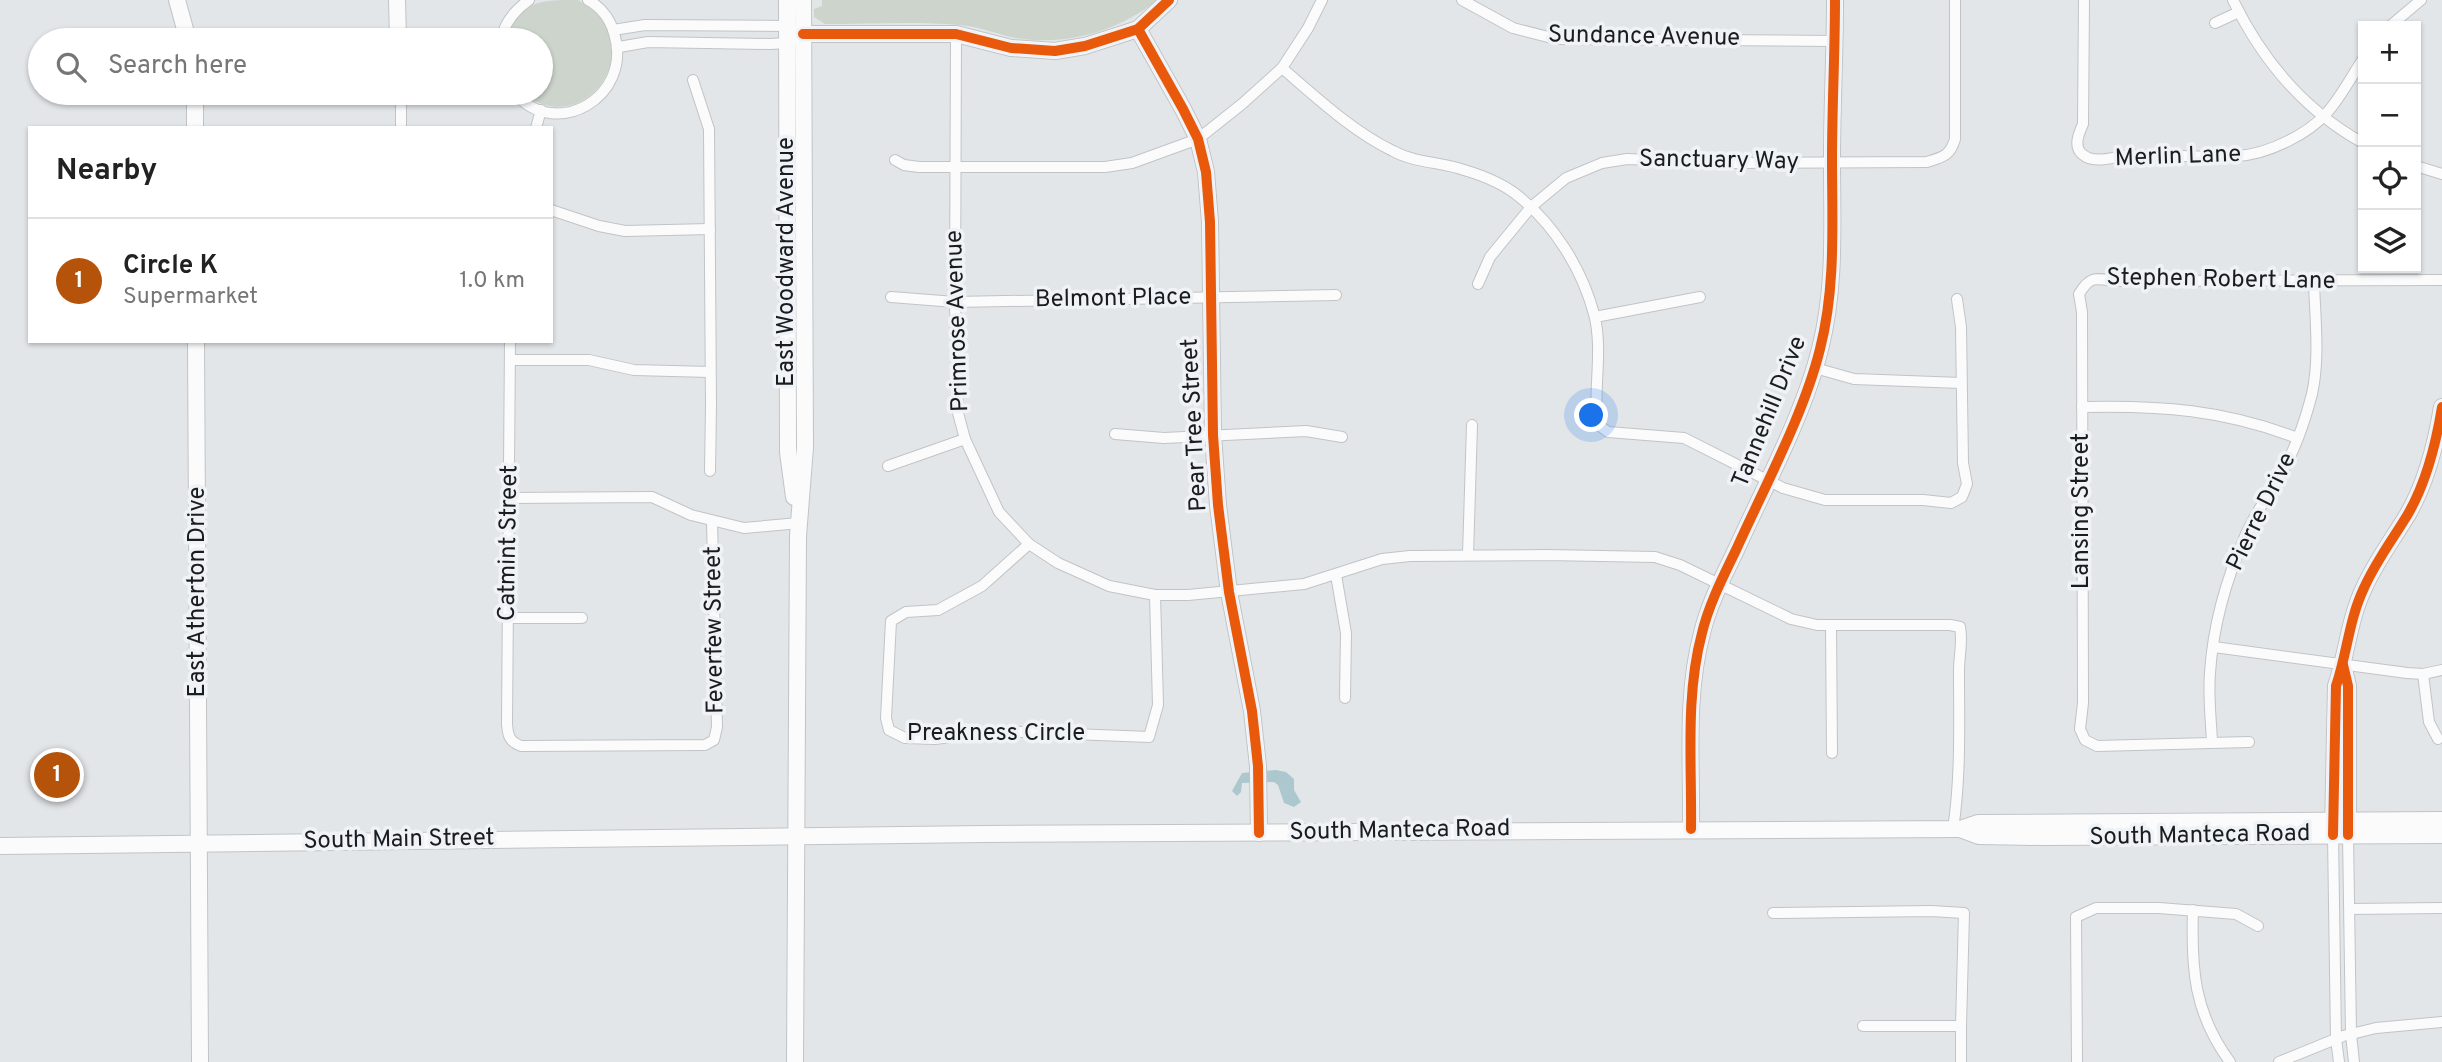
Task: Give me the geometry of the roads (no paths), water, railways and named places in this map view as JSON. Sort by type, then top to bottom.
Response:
[{"type":"street","points":[[177,0],[185,28]]},
{"type":"street","points":[[397,0],[398,28]]},
{"type":"street","points":[[505,28],[518,8],[530,0]]},
{"type":"street","points":[[530,105],[541,110],[575,110],[600,96],[610,83],[616,70],[619,47],[611,23],[600,8],[588,0]]},
{"type":"street","name":"East Woodward Avenue","points":[[787,0],[788,452],[799,523]]},
{"type":"street","name":"East Woodward Avenue","points":[[795,1062],[799,523],[805,447],[803,0]]},
{"type":"street","points":[[613,30],[645,25],[787,26],[803,34],[956,34],[1011,48],[1055,51],[1094,44],[1138,29],[1169,0]]},
{"type":"street","points":[[895,160],[904,165],[919,167],[1105,167],[1132,163],[1198,139],[1282,68],[1308,29],[1322,0]]},
{"type":"street","name":"Sundance Avenue","points":[[1462,0],[1513,27],[1556,39],[1835,41]]},
{"type":"street","name":"Tannehill Drive","points":[[1691,829],[1690,745],[1694,673],[1702,631],[1719,585],[1768,480],[1815,368],[1826,321],[1832,270],[1835,0]]},
{"type":"street","name":"Sanctuary Way","points":[[1478,284],[1490,257],[1531,207],[1566,177],[1602,163],[1627,159],[1731,163],[1927,162],[1947,155],[1951,152],[1955,139],[1955,0]]},
{"type":"street","name":"Merlin Lane","points":[[2084,0],[2083,124],[2077,142],[2079,152],[2101,160],[2124,156],[2243,155],[2268,150],[2289,141],[2325,118],[2358,67]]},
{"type":"street","points":[[2233,0],[2260,49],[2275,69],[2325,118],[2358,140]]},
{"type":"street","points":[[2396,21],[2421,0]]},
{"type":"street","points":[[2216,23],[2239,12]]},
{"type":"street","name":"Pear Tree Street","points":[[1138,29],[1184,108],[1198,139],[1209,196],[1213,435],[1218,505],[1229,592],[1252,711],[1258,766],[1259,833]]},
{"type":"street","points":[[619,47],[648,42],[787,43],[803,34]]},
{"type":"street","name":"Primrose Avenue","points":[[956,34],[955,302],[958,413],[964,439],[999,512],[1029,544],[1058,563],[1109,586],[1155,594],[1229,592],[1304,583],[1382,559],[1410,556],[1654,557],[1681,565],[1791,619],[1832,626],[1960,627],[1963,639],[1959,663],[1957,829]]},
{"type":"street","points":[[1282,68],[1357,129],[1390,150],[1406,158],[1466,170],[1515,193],[1531,207],[1567,252],[1588,293],[1595,317],[1598,344],[1595,401],[1597,420],[1608,432],[1684,438],[1783,488],[1825,500],[1923,500],[1951,503],[1962,497],[1967,484],[1963,463],[1961,327],[1957,299]]},
{"type":"street","points":[[693,80],[709,129],[710,471]]},
{"type":"street","points":[[195,105],[195,126]]},
{"type":"street","points":[[401,105],[401,126]]},
{"type":"street","points":[[537,126],[541,110]]},
{"type":"street","points":[[2421,168],[2442,174]]},
{"type":"street","points":[[553,211],[599,226],[625,231],[710,229]]},
{"type":"street","name":"Stephen Robert Lane","points":[[2085,284],[2094,278],[2114,281],[2442,280]]},
{"type":"street","name":"Pierre Drive","points":[[2212,743],[2210,684],[2218,619],[2227,587],[2246,534],[2281,473],[2297,438],[2312,393],[2316,370],[2314,282]]},
{"type":"street","name":"Lansing Street","points":[[2085,284],[2079,294],[2082,312],[2080,729],[2085,740],[2097,746],[2212,743]]},
{"type":"street","name":"Belmont Place","points":[[891,297],[955,302],[1336,295]]},
{"type":"street","points":[[1595,317],[1700,297]]},
{"type":"street","name":"East Atherton Drive","points":[[197,343],[200,1062]]},
{"type":"street","name":"Catmint Street","points":[[510,343],[507,724],[508,736],[512,742]]},
{"type":"street","points":[[511,360],[589,360],[634,370],[710,372]]},
{"type":"street","points":[[1815,368],[1854,379],[1961,383]]},
{"type":"street","points":[[2082,407],[2157,407],[2201,411],[2246,420],[2297,438]]},
{"type":"street","points":[[2339,1062],[2336,1039],[2341,828],[2336,686],[2352,618],[2363,589],[2378,559],[2409,513],[2425,479],[2442,407]]},
{"type":"street","points":[[1468,555],[1472,425]]},
{"type":"street","points":[[1115,434],[1164,438],[1306,431],[1342,436]]},
{"type":"street","points":[[888,466],[964,439]]},
{"type":"street","points":[[509,498],[652,497],[691,515],[744,528],[799,523]]},
{"type":"street","name":"Feverfew Street","points":[[512,742],[521,746],[705,745],[715,740],[712,521]]},
{"type":"street","name":"Preakness Circle","points":[[1029,544],[982,586],[937,610],[906,612],[891,621],[886,718],[889,730],[905,738],[936,739],[998,731],[1149,737],[1158,705],[1155,594]]},
{"type":"street","points":[[1336,575],[1346,633],[1345,698]]},
{"type":"street","points":[[508,618],[582,618]]},
{"type":"street","points":[[1832,626],[1832,753]]},
{"type":"street","points":[[2214,647],[2423,674],[2442,670]]},
{"type":"street","points":[[2423,674],[2429,722],[2438,739]]},
{"type":"street","points":[[2212,743],[2249,743]]},
{"type":"street","name":"South Manteca Road","points":[[2341,828],[2442,820]]},
{"type":"street","name":"South Manteca Road","points":[[798,836],[1957,829],[1978,823],[2341,828],[2442,835]]},
{"type":"street","points":[[2341,828],[2350,909],[2351,1034],[2354,1062]]},
{"type":"street","name":"South Main Street","points":[[1,846],[798,836]]},
{"type":"street","points":[[2077,1062],[2076,917],[2096,908],[2193,910],[2236,914],[2258,926]]},
{"type":"street","points":[[2350,909],[2442,908]]},
{"type":"street","points":[[2193,910],[2191,957],[2198,1002],[2216,1042],[2230,1062]]},
{"type":"street","points":[[1773,913],[1931,911],[1964,914],[1961,1062]]},
{"type":"street","points":[[2279,1062],[2351,1034],[2376,1028],[2442,1022]]},
{"type":"street","points":[[1863,1026],[1961,1026]]},
{"type":"water","points":[[1276,770],[1286,772],[1294,779],[1294,790],[1301,802],[1294,807],[1284,803],[1278,785],[1274,782],[1242,783],[1241,792],[1237,796],[1232,791],[1242,773]]},
{"type":"place","name":"Circle K","points":[[57,775]]}]
